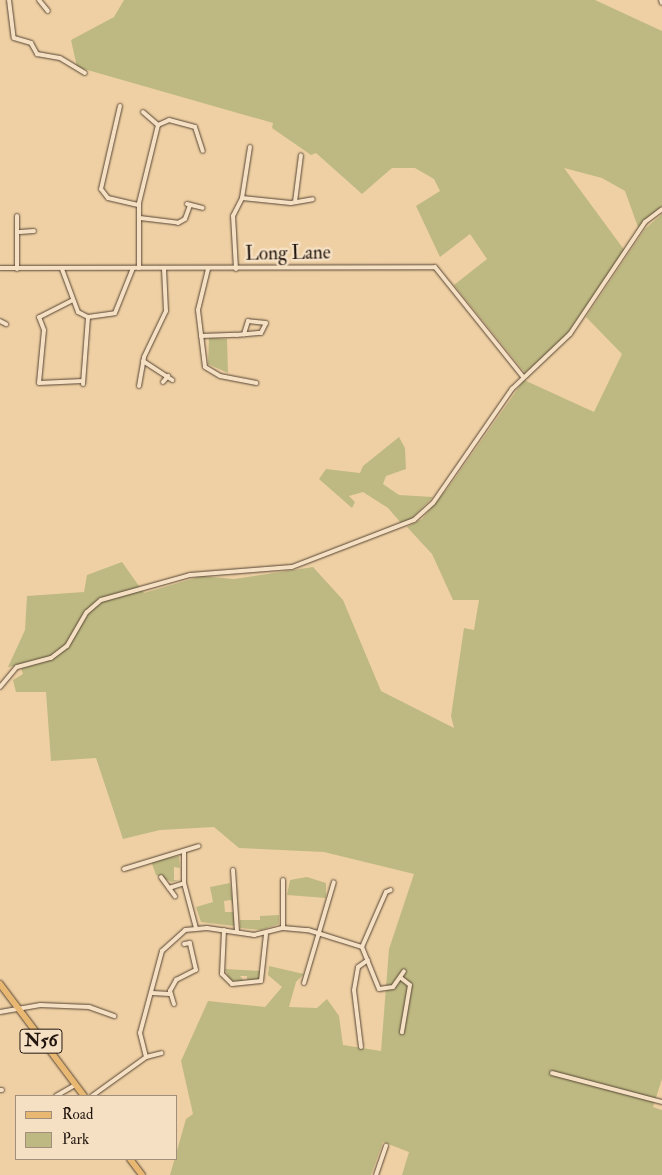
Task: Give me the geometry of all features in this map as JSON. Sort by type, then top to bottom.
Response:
[{"type":"main road","name":"N56","points":[[0,984],[83,1095]]},
{"type":"main road","points":[[131,1160],[142,1175]]},
{"type":"street","points":[[9,0],[14,38],[31,43],[38,54],[60,58],[85,74]]},
{"type":"street","points":[[39,0],[48,11]]},
{"type":"street","points":[[661,0],[662,4]]},
{"type":"street","points":[[120,106],[101,189],[108,198],[139,205]]},
{"type":"street","points":[[143,112],[158,125]]},
{"type":"street","points":[[158,125],[169,120],[194,126],[203,151]]},
{"type":"street","points":[[139,268],[139,205],[158,125]]},
{"type":"street","points":[[236,269],[233,216],[242,198],[250,147]]},
{"type":"street","points":[[295,202],[301,155]]},
{"type":"street","points":[[242,198],[295,202],[313,199]]},
{"type":"street","points":[[140,218],[178,223],[185,219],[189,204],[204,208]]},
{"type":"street","points":[[0,687],[17,666],[51,658],[66,646],[87,612],[101,600],[190,575],[237,575],[297,566],[414,520],[432,503],[523,377],[562,344],[645,222],[662,209]]},
{"type":"street","points":[[17,216],[20,232],[18,269]]},
{"type":"street","points":[[20,232],[34,231]]},
{"type":"street","name":"Long Lane","points":[[0,268],[236,269],[435,266],[523,377]]},
{"type":"street","points":[[62,269],[79,314],[88,317],[115,313],[133,268]]},
{"type":"street","points":[[139,386],[143,361],[166,312],[164,268]]},
{"type":"street","points":[[208,269],[199,307],[201,336],[209,372],[256,383]]},
{"type":"street","points":[[73,300],[37,316],[44,330],[39,383],[83,382],[88,317]]},
{"type":"street","points":[[0,321],[6,324]]},
{"type":"street","points":[[201,336],[244,334],[263,332],[266,323],[248,321],[244,334]]},
{"type":"street","points":[[143,361],[172,380]]},
{"type":"street","points":[[163,382],[168,376]]},
{"type":"street","points":[[124,869],[153,857],[184,852],[199,846]]},
{"type":"street","points":[[184,852],[184,883],[196,928]]},
{"type":"street","points":[[232,870],[236,932]]},
{"type":"street","points":[[161,878],[175,896]]},
{"type":"street","points":[[283,880],[283,928]]},
{"type":"street","points":[[304,983],[321,934],[334,882]]},
{"type":"street","points":[[170,888],[184,883]]},
{"type":"street","points":[[380,887],[386,892]]},
{"type":"street","points":[[362,947],[386,892],[391,890]]},
{"type":"street","points":[[146,1057],[140,1033],[166,944],[177,934],[196,928],[266,934],[283,928],[321,934],[362,947],[379,988],[393,987],[404,971]]},
{"type":"street","points":[[224,930],[222,974],[232,984],[262,981],[266,934]]},
{"type":"street","points":[[174,1004],[170,994],[176,980],[196,970],[190,943],[184,944]]},
{"type":"street","points":[[354,1043],[361,1045],[354,990],[358,967],[368,960]]},
{"type":"street","points":[[401,978],[410,985],[402,1032]]},
{"type":"street","points":[[152,993],[170,994]]},
{"type":"street","points":[[0,1012],[18,1008],[89,1007],[114,1016]]},
{"type":"street","points":[[93,1095],[146,1057],[162,1053]]},
{"type":"street","points":[[552,1072],[662,1102]]},
{"type":"street","points":[[58,1095],[75,1085]]},
{"type":"street","points":[[376,1175],[386,1146]]},
{"type":"green space","points":[[124,0],[595,0],[662,31],[662,207],[638,227],[625,191],[602,178],[564,168],[625,251],[564,338],[525,373],[454,285],[487,259],[470,234],[440,257],[416,206],[440,191],[434,179],[415,168],[392,168],[362,194],[316,153],[311,155],[272,128],[273,123],[77,67],[71,40],[114,17]]},
{"type":"green space","points":[[662,214],[662,1079],[653,1107],[662,1110],[662,1175],[402,1175],[409,1152],[383,1142],[371,1175],[170,1175],[174,1160],[178,1160],[178,1147],[186,1119],[193,1114],[181,1061],[208,1001],[265,1007],[282,987],[268,975],[269,966],[304,974],[296,982],[289,1007],[317,1008],[327,999],[339,1016],[343,1045],[381,1051],[389,949],[414,874],[324,852],[239,848],[214,827],[160,830],[123,839],[96,758],[51,761],[46,692],[16,692],[13,680],[23,674],[21,668],[49,661],[8,667],[25,630],[27,596],[84,592],[87,575],[122,562],[144,593],[202,576],[234,579],[313,567],[343,600],[381,691],[454,728],[451,716],[464,628],[474,630],[479,600],[453,600],[432,554],[407,527],[422,519],[448,488],[524,380],[594,412],[622,354],[586,317],[645,229]]},
{"type":"green space","points":[[209,338],[227,339],[228,373],[208,364]]},
{"type":"green space","points":[[399,437],[405,448],[406,469],[386,476],[383,484],[399,495],[433,497],[411,519],[401,523],[388,508],[363,492],[349,496],[355,502],[352,508],[319,479],[326,469],[360,473],[363,466]]},
{"type":"green space","points":[[179,856],[181,878],[180,868],[174,867],[174,880],[179,880],[172,882],[156,875],[151,861]]},
{"type":"green space","points":[[307,877],[326,883],[326,898],[287,895],[290,880]]},
{"type":"green space","points":[[230,883],[234,909],[231,900],[224,901],[225,912],[234,912],[234,926],[201,922],[196,907],[213,902],[210,887]]},
{"type":"green space","points":[[279,915],[279,924],[261,930],[240,928],[240,920],[260,920],[260,916]]},
{"type":"green space","points":[[225,969],[263,971],[259,981],[247,982],[247,976],[240,976],[245,982],[229,980]]}]
